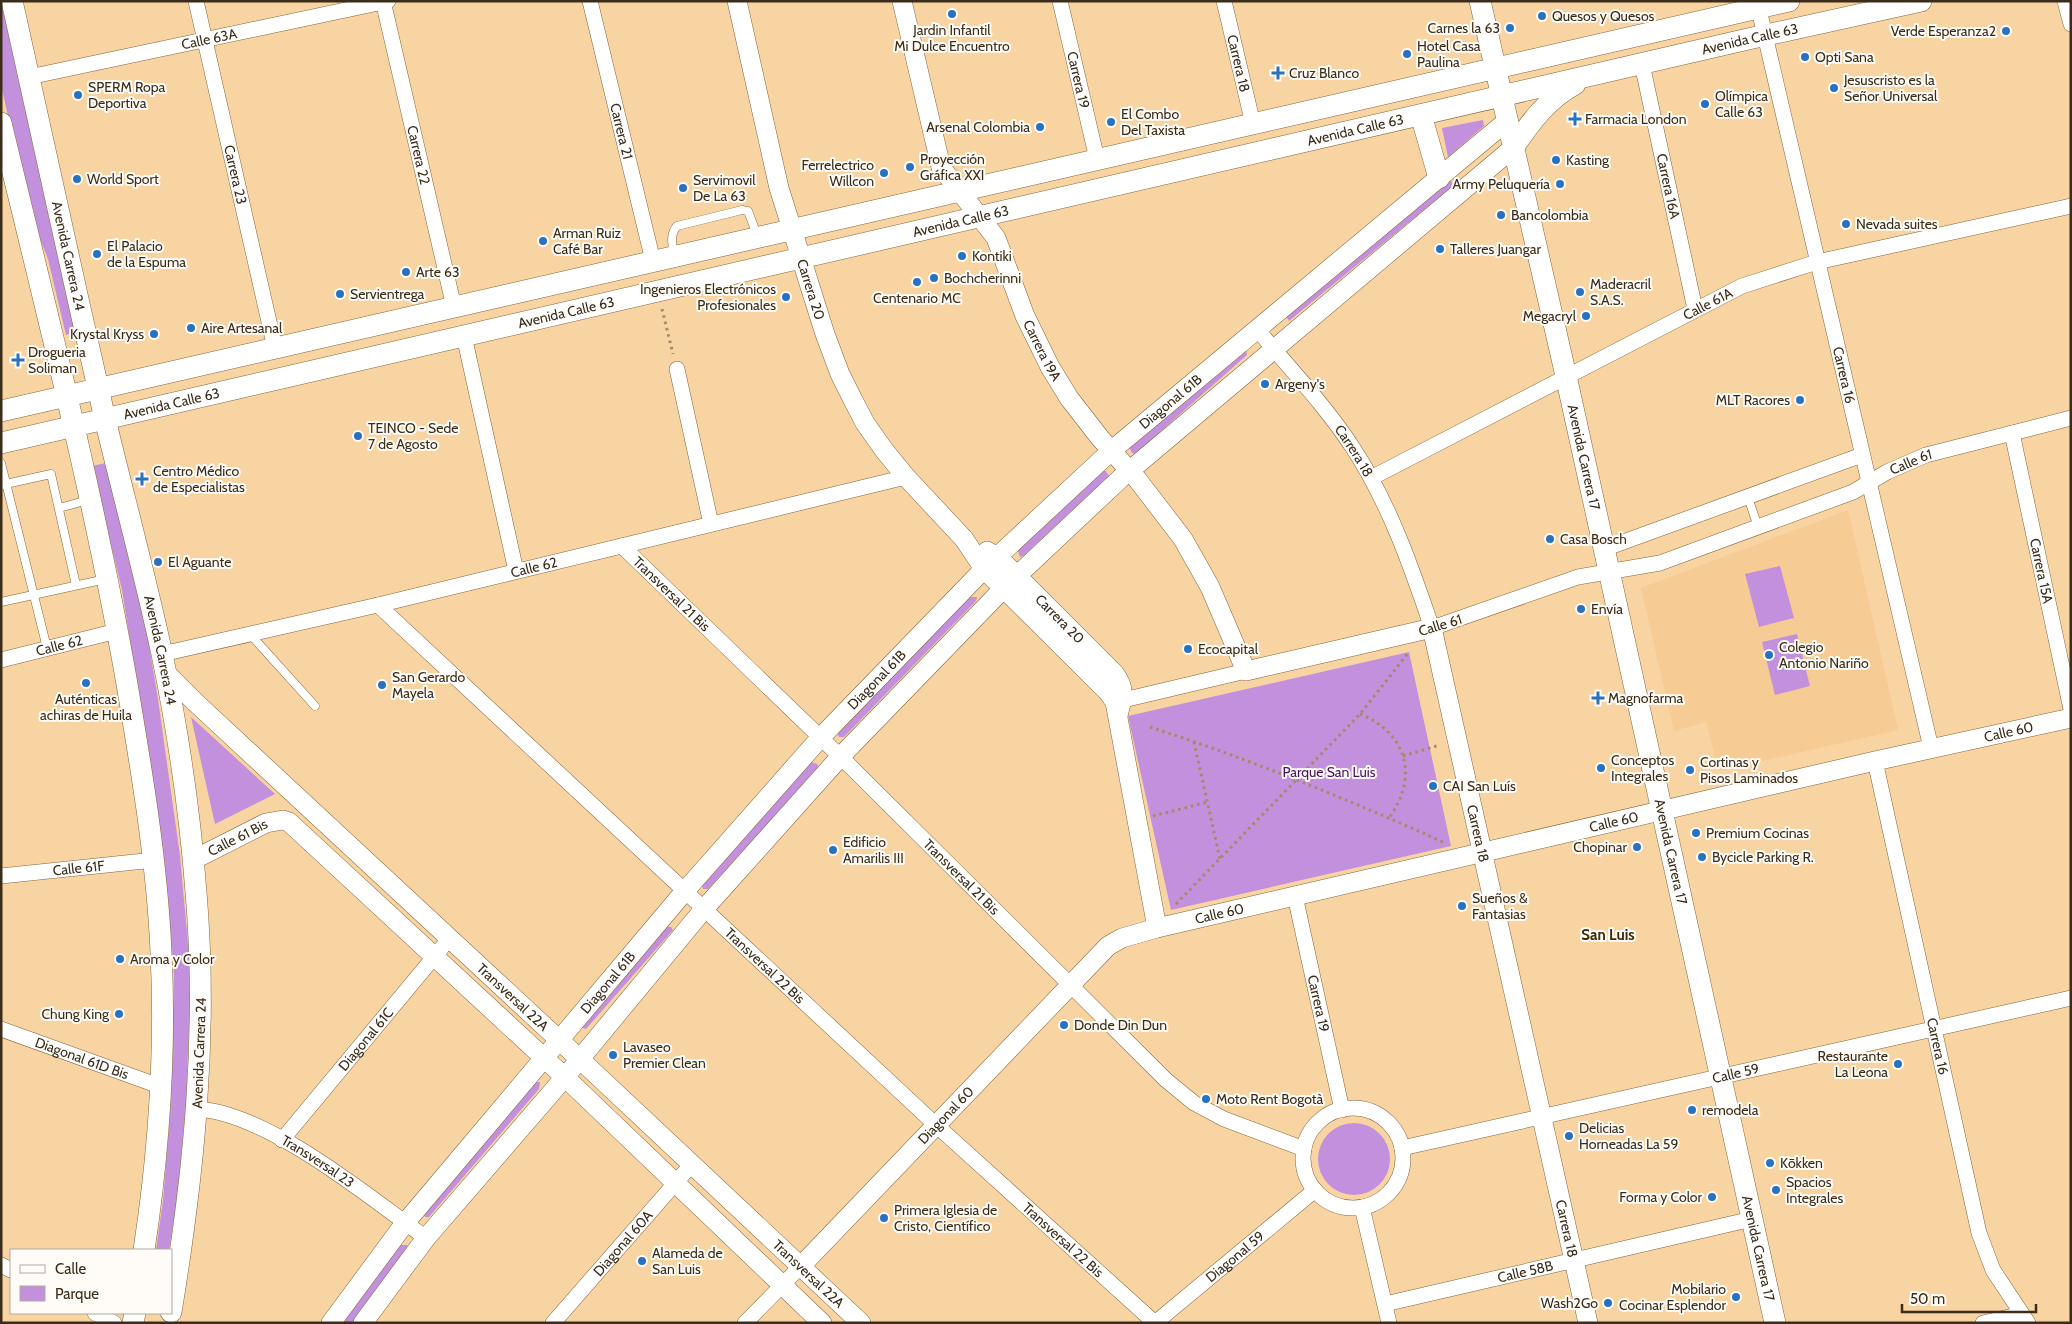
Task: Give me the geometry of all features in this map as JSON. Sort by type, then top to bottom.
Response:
[{"type":"main road","name":"Avenida Carrera 24","points":[[12,1],[98,389],[163,663],[193,860],[201,990],[201,1051],[191,1182],[172,1306]]},
{"type":"main road","name":"Avenida Carrera 17","points":[[1480,1],[1566,376],[1775,1323]]},
{"type":"main road","name":"Avenida Calle 63","points":[[1,411],[1253,124],[1757,5],[1789,1]]},
{"type":"main road","name":"Avenida Calle 63","points":[[1,443],[1764,35],[1921,1]]},
{"type":"main road","points":[[1514,148],[1547,104],[1557,95],[1590,76]]},
{"type":"main road","points":[[1421,115],[1439,178]]},
{"type":"main road","points":[[1,123],[108,579],[139,751],[154,860],[162,954],[162,1087],[154,1176],[144,1249]]},
{"type":"street","name":"Carrera 23","points":[[196,1],[275,348]]},
{"type":"street","name":"Carrera 21","points":[[590,1],[652,261]]},
{"type":"street","name":"Carrera 20","points":[[737,1],[779,188],[840,374],[865,424],[898,479],[991,563],[1017,576],[1114,674],[1121,682],[1124,696],[1118,706]]},
{"type":"street","name":"Carrera 19A","points":[[902,1],[938,160],[945,174],[980,217],[1001,249],[1025,316],[1050,367],[1069,398],[1111,451],[1164,512],[1187,545],[1210,587],[1246,671]]},
{"type":"street","name":"Carrera 19","points":[[1060,1],[1097,159]]},
{"type":"street","name":"Carrera 18","points":[[1224,1],[1253,124]]},
{"type":"street","points":[[2066,1],[2071,24]]},
{"type":"street","name":"Calle 63A","points":[[29,77],[384,2]]},
{"type":"street","name":"Carrera 22","points":[[384,2],[454,307]]},
{"type":"street","name":"Carrera 16","points":[[1757,5],[1931,748]]},
{"type":"street","name":"Carrera 16A","points":[[1642,64],[1695,309]]},
{"type":"street","name":"Diagonal 61B","points":[[331,1323],[405,1223],[684,892],[821,737],[991,563],[1111,451],[1507,121]]},
{"type":"street","name":"Diagonal 61B","points":[[363,1323],[426,1238],[580,1059],[704,909],[841,756],[1003,589],[1130,472],[1514,148]]},
{"type":"street","name":"Calle 61A","points":[[1371,478],[1742,286],[1817,262],[2071,206]]},
{"type":"street","name":"Carrera 18","points":[[1257,329],[1332,419],[1371,478],[1395,528],[1432,628],[1588,1323]]},
{"type":"street","points":[[464,336],[516,571]]},
{"type":"street","points":[[677,369],[711,524]]},
{"type":"street","name":"Calle 61","points":[[1118,706],[1246,671],[1432,628],[1578,577],[1660,563],[1853,492],[1887,472],[1917,458],[2071,418]]},
{"type":"street","name":"Carrera 15A","points":[[2012,433],[2071,709]]},
{"type":"street","points":[[1604,549],[1862,455]]},
{"type":"street","name":"Calle 62","points":[[163,663],[250,634],[898,479]]},
{"type":"street","name":"Transversal 21 Bis","points":[[622,546],[841,756],[1166,1080],[1194,1103],[1224,1119],[1304,1149]]},
{"type":"street","name":"Carrera 20","points":[[991,563],[1003,589],[1108,692],[1118,706],[1157,928]]},
{"type":"street","name":"Transversal 22 Bis","points":[[378,604],[684,892],[936,1125],[1155,1323]]},
{"type":"street","name":"Calle 62","points":[[1,660],[118,631]]},
{"type":"street","name":"Transversal 22A","points":[[163,663],[195,702],[559,1039],[861,1323]]},
{"type":"street","name":"Calle 60","points":[[1157,928],[1931,748],[2071,718]]},
{"type":"street","name":"Carrera 16","points":[[1876,761],[1979,1232],[1993,1270],[2025,1318]]},
{"type":"street","name":"Transversal 22A","points":[[283,820],[295,826],[434,958],[564,1077],[822,1323]]},
{"type":"street","name":"Calle 61 Bis","points":[[193,860],[266,823],[283,820]]},
{"type":"street","name":"Calle 61F","points":[[1,876],[154,860]]},
{"type":"street","name":"Carrera 19","points":[[1294,896],[1342,1110]]},
{"type":"street","name":"Diagonal 60","points":[[745,1323],[1071,984],[1116,941],[1157,928]]},
{"type":"street","name":"Diagonal 61C","points":[[282,1140],[449,939]]},
{"type":"street","name":"Calle 59","points":[[1402,1148],[2071,998]]},
{"type":"street","name":"Diagonal 61D Bis","points":[[1,1029],[162,1087]]},
{"type":"street","name":"Transversal 23","points":[[198,1110],[216,1111],[248,1122],[282,1140],[322,1164],[426,1238]]},
{"type":"street","points":[[1342,1110],[1364,1110],[1384,1120],[1398,1137],[1402,1148],[1402,1170],[1391,1190],[1373,1204],[1362,1207],[1354,1208],[1336,1205],[1321,1197],[1304,1171],[1304,1149],[1313,1128],[1331,1114],[1342,1110]]},
{"type":"street","name":"Diagonal 60A","points":[[553,1323],[692,1164]]},
{"type":"street","name":"Diagonal 59","points":[[1155,1323],[1315,1190]]},
{"type":"street","points":[[1362,1207],[1389,1323]]},
{"type":"street","name":"Calle 58B","points":[[1385,1304],[1752,1219]]},
{"type":"street","points":[[97,1314],[114,1323]]},
{"type":"street","points":[[1983,1323],[2025,1318]]},
{"type":"lane","points":[[675,256],[672,242],[674,230],[677,226],[742,210],[748,211],[757,237]]},
{"type":"lane","points":[[1,463],[4,485],[47,648]]},
{"type":"lane","points":[[4,485],[52,474],[76,585]]},
{"type":"lane","points":[[1748,496],[1758,527]]},
{"type":"lane","points":[[59,508],[90,500]]},
{"type":"lane","points":[[1,602],[108,579]]},
{"type":"lane","points":[[250,634],[316,706]]},
{"type":"path","points":[[658,292],[677,369]]},
{"type":"path","points":[[1157,928],[1170,910],[1360,714],[1409,652]]},
{"type":"path","points":[[1360,714],[1377,722],[1391,734],[1403,756],[1406,769],[1403,795],[1389,818]]},
{"type":"path","points":[[1150,727],[1194,741],[1389,818],[1451,846]]},
{"type":"path","points":[[1194,741],[1220,859]]},
{"type":"path","points":[[1403,756],[1440,745]]},
{"type":"path","points":[[1137,819],[1208,802]]},
{"type":"shaded area","name":"Colegio Antonio Nariño","points":[[1848,510],[1898,730],[1719,771],[1706,722],[1674,731],[1641,588]]},
{"type":"green space","points":[[1,1],[75,332],[66,335],[48,259],[31,217],[1,85]]},
{"type":"green space","points":[[1483,120],[1484,126],[1448,157],[1442,128]]},
{"type":"green space","points":[[1450,180],[1454,185],[1289,321],[1286,316]]},
{"type":"green space","points":[[1246,348],[1247,355],[1135,454],[1132,453],[1129,447]]},
{"type":"green space","points":[[110,462],[139,584],[158,699],[180,856],[191,976],[186,1105],[177,1200],[169,1249],[156,1249],[163,1200],[171,1102],[174,975],[164,858],[122,590],[92,466]]},
{"type":"green space","points":[[1102,471],[1106,471],[1109,476],[1020,557],[1018,551]]},
{"type":"green space","points":[[1780,566],[1794,618],[1759,627],[1745,574]]},
{"type":"green space","points":[[970,597],[977,597],[976,601],[844,737],[839,737],[837,732]]},
{"type":"green space","points":[[1797,634],[1810,686],[1775,695],[1762,642]]},
{"type":"green space","name":"Parque San Luis","points":[[1409,652],[1451,846],[1171,910],[1128,716]]},
{"type":"green space","points":[[191,717],[275,794],[215,824]]},
{"type":"green space","points":[[811,762],[817,764],[819,768],[708,889],[703,889],[702,886]]},
{"type":"green space","points":[[664,926],[671,927],[673,930],[586,1029],[580,1027]]},
{"type":"green space","points":[[533,1082],[540,1082],[539,1089],[429,1217],[425,1217],[423,1213]]},
{"type":"green space","points":[[1354,1123],[1374,1129],[1384,1139],[1390,1159],[1384,1179],[1374,1189],[1354,1195],[1334,1189],[1324,1179],[1318,1159],[1324,1139],[1334,1129]]},
{"type":"green space","points":[[400,1245],[407,1245],[409,1250],[355,1323],[340,1323]]},
{"type":"place","name":"Jardin Infantil Mi Dulce Encuentro","points":[[952,14]]},
{"type":"place","name":"Quesos y Quesos","points":[[1542,16]]},
{"type":"place","name":"Carnes la 63","points":[[1510,28]]},
{"type":"place","name":"Verde Esperanza2","points":[[2006,31]]},
{"type":"place","name":"Hotel Casa Paulina","points":[[1407,54]]},
{"type":"place","name":"Opti Sana","points":[[1805,57]]},
{"type":"place","name":"Cruz Blanco","points":[[1278,73]]},
{"type":"place","name":"Jesuscristo es la Señor Universal","points":[[1834,88]]},
{"type":"place","name":"SPERM Ropa Deportiva","points":[[78,95]]},
{"type":"place","name":"Olímpica Calle 63","points":[[1705,104]]},
{"type":"place","name":"Farmacia London","points":[[1575,119]]},
{"type":"place","name":"El Combo Del Taxista","points":[[1111,122]]},
{"type":"place","name":"Arsenal Colombia","points":[[1040,127]]},
{"type":"place","name":"Kasting","points":[[1556,160]]},
{"type":"place","name":"Proyección Gráfica XXI","points":[[910,167]]},
{"type":"place","name":"Ferrelectrico Willcon","points":[[884,173]]},
{"type":"place","name":"World Sport","points":[[77,179]]},
{"type":"place","name":"Army Peluquería","points":[[1560,184]]},
{"type":"place","name":"Servimovil De La 63","points":[[683,188]]},
{"type":"place","name":"Bancolombia","points":[[1501,215]]},
{"type":"place","name":"Nevada suites","points":[[1846,224]]},
{"type":"place","name":"Arman Ruiz Café Bar","points":[[543,241]]},
{"type":"place","name":"Talleres Juangar","points":[[1440,249]]},
{"type":"place","name":"El Palacio de la Espuma","points":[[97,254]]},
{"type":"place","name":"Kontiki","points":[[962,256]]},
{"type":"place","name":"Arte 63","points":[[406,272]]},
{"type":"place","name":"Bochcherinni","points":[[934,278]]},
{"type":"place","name":"Centenario MC","points":[[917,282]]},
{"type":"place","name":"Maderacril S.A.S.","points":[[1580,292]]},
{"type":"place","name":"Servientrega","points":[[340,294]]},
{"type":"place","name":"Ingenieros Electrónicos Profesionales","points":[[786,297]]},
{"type":"place","name":"Megacryl","points":[[1586,316]]},
{"type":"place","name":"Aire Artesanal","points":[[191,328]]},
{"type":"place","name":"Krystal Kryss","points":[[154,334]]},
{"type":"place","name":"Drogueria Soliman","points":[[18,360]]},
{"type":"place","name":"Argeny's","points":[[1265,384]]},
{"type":"place","name":"MLT Racores","points":[[1800,400]]},
{"type":"place","name":"TEINCO - Sede 7 de Agosto","points":[[358,436]]},
{"type":"place","name":"Centro Médico de Especialistas","points":[[142,479]]},
{"type":"place","name":"Casa Bosch","points":[[1550,539]]},
{"type":"place","name":"El Aguante","points":[[158,562]]},
{"type":"place","name":"Envía","points":[[1581,609]]},
{"type":"place","name":"Ecocapital","points":[[1188,649]]},
{"type":"place","name":"Colegio Antonio Nariño","points":[[1769,655]]},
{"type":"place","name":"Auténticas achiras de Huila","points":[[86,683]]},
{"type":"place","name":"San Gerardo Mayela","points":[[382,685]]},
{"type":"place","name":"Magnofarma","points":[[1598,698]]},
{"type":"place","name":"Conceptos Integrales","points":[[1601,768]]},
{"type":"place","name":"Cortinas y Pisos Laminados","points":[[1690,770]]},
{"type":"place","name":"CAI San Luís","points":[[1433,786]]},
{"type":"place","name":"Premium Cocinas","points":[[1696,833]]},
{"type":"place","name":"Chopinar","points":[[1637,847]]},
{"type":"place","name":"Edificio Amarilis III","points":[[833,850]]},
{"type":"place","name":"Bycicle Parking R.","points":[[1702,857]]},
{"type":"place","name":"Sueños & Fantasias","points":[[1462,906]]},
{"type":"place","name":"Aroma y Color","points":[[120,959]]},
{"type":"place","name":"Chung King","points":[[119,1014]]},
{"type":"place","name":"Donde Din Dun","points":[[1064,1025]]},
{"type":"place","name":"Lavaseo Premier Clean","points":[[613,1055]]},
{"type":"place","name":"Restaurante La Leona","points":[[1898,1064]]},
{"type":"place","name":"Moto Rent Bogotà","points":[[1206,1099]]},
{"type":"place","name":"remodela","points":[[1692,1110]]},
{"type":"place","name":"Delicias Horneadas La 59","points":[[1569,1136]]},
{"type":"place","name":"Kōkken","points":[[1770,1163]]},
{"type":"place","name":"Spacios Integrales","points":[[1776,1190]]},
{"type":"place","name":"Forma y Color","points":[[1712,1197]]},
{"type":"place","name":"Primera Iglesia de Cristo, Científico","points":[[884,1218]]},
{"type":"place","name":"Alameda de San Luis","points":[[642,1261]]},
{"type":"place","name":"Mobilario Cocinar Esplendor","points":[[1736,1297]]},
{"type":"place","name":"Wash2Go","points":[[1608,1303]]},
{"type":"district","name":"San Luis","points":[[1608,935]]}]
